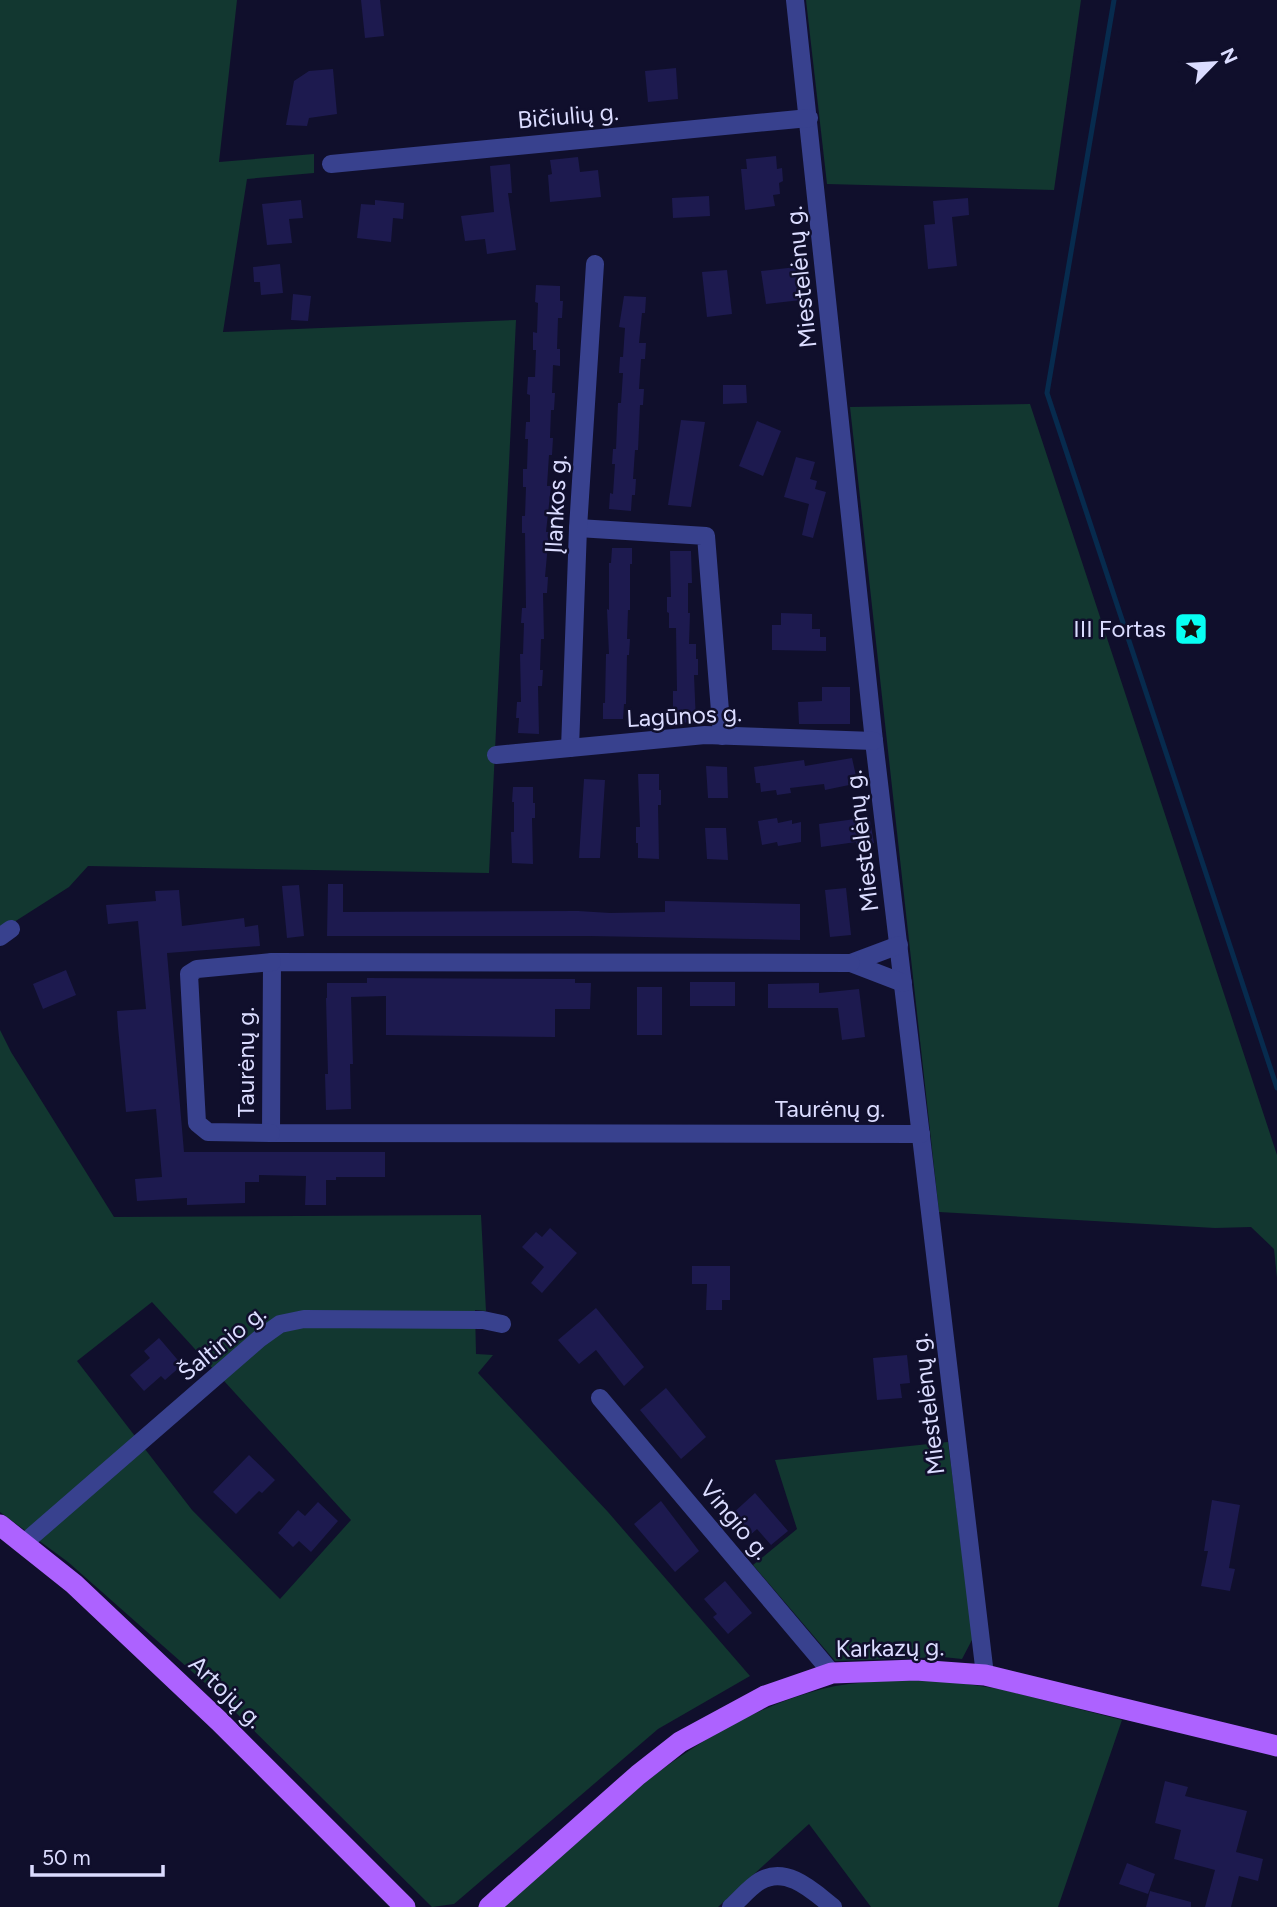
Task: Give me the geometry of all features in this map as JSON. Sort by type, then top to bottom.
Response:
[{"type":"main road","name":"Artojų g.","points":[[0,1525],[74,1584],[219,1721],[405,1907]]},
{"type":"main road","name":"Karkazų g.","points":[[489,1907],[638,1775],[680,1742],[765,1696],[832,1673],[916,1670],[985,1675],[1277,1746]]},
{"type":"street","name":"Miestelėnų g.","points":[[795,0],[874,741],[985,1675]]},
{"type":"street","name":"Bičiulių g.","points":[[331,164],[809,118]]},
{"type":"street","name":"Įlankos g.","points":[[570,748],[578,528],[595,264]]},
{"type":"street","points":[[578,528],[706,536],[722,736]]},
{"type":"street","name":"Lagūnos g.","points":[[496,755],[705,735],[874,741]]},
{"type":"street","points":[[851,963],[899,945]]},
{"type":"street","points":[[271,1133],[208,1132],[197,1124],[189,974],[197,969],[272,961],[851,963],[904,983]]},
{"type":"street","name":"Taurėnų g.","points":[[272,961],[271,1133],[921,1133]]},
{"type":"street","name":"Šaltinio g.","points":[[24,1543],[259,1339],[280,1324],[318,1319],[483,1320],[502,1324]]},
{"type":"street","name":"Vingio g.","points":[[600,1398],[832,1673]]},
{"type":"street","points":[[731,1907],[760,1881],[775,1876],[799,1881],[833,1907]]},
{"type":"green space","points":[[0,0],[237,0],[219,162],[314,154],[314,173],[247,179],[223,332],[516,320],[489,873],[88,866],[69,887],[0,931]]},
{"type":"green space","points":[[806,0],[1081,0],[1054,190],[827,184]]},
{"type":"green space","points":[[1030,404],[1277,1155],[1277,1278],[1274,1249],[1251,1227],[1215,1228],[939,1212],[850,407]]},
{"type":"green space","points":[[0,1030],[114,1217],[481,1215],[486,1311],[475,1310],[476,1354],[493,1355],[478,1373],[608,1512],[750,1676],[658,1729],[454,1904],[432,1907],[214,1691],[68,1562],[0,1512]],"holes":[[[152,1302],[351,1520],[280,1599],[192,1510],[77,1361]]]},
{"type":"green space","points":[[948,1442],[973,1638],[962,1659],[943,1657],[835,1661],[753,1565],[797,1529],[775,1460]]},
{"type":"green space","points":[[933,1679],[1000,1689],[1122,1720],[1058,1907],[871,1907],[809,1824],[718,1907],[502,1907],[612,1809],[690,1750],[731,1725],[775,1705],[835,1686]]},
{"type":"building","points":[[361,0],[380,0],[384,36],[365,38]]},
{"type":"building","points":[[676,68],[678,99],[648,102],[645,71]]},
{"type":"building","points":[[333,69],[337,114],[309,118],[307,126],[286,125],[294,81],[309,71]]},
{"type":"building","points":[[776,156],[777,169],[782,168],[783,181],[779,183],[780,194],[773,195],[775,206],[745,210],[741,169],[747,169],[746,159]]},
{"type":"building","points":[[578,157],[580,172],[598,170],[601,197],[550,202],[550,160]]},
{"type":"building","points":[[510,164],[512,193],[508,193],[516,250],[487,254],[485,239],[465,241],[461,216],[494,212],[490,166]]},
{"type":"building","points":[[709,196],[710,216],[673,218],[672,198]]},
{"type":"building","points":[[968,198],[969,215],[952,217],[957,266],[928,269],[924,225],[935,224],[933,201]]},
{"type":"building","points":[[301,200],[303,218],[289,219],[292,243],[267,245],[262,204]]},
{"type":"building","points":[[375,200],[404,203],[403,219],[393,218],[391,242],[357,238],[361,204],[375,205]]},
{"type":"building","points":[[280,264],[283,293],[261,295],[260,282],[254,282],[253,267]]},
{"type":"building","points":[[796,267],[801,300],[766,304],[761,271]]},
{"type":"building","points":[[727,270],[732,314],[707,317],[702,272]]},
{"type":"building","points":[[536,285],[560,286],[560,301],[563,301],[562,318],[558,318],[557,349],[560,349],[560,366],[553,365],[552,393],[555,393],[554,410],[551,410],[550,438],[553,438],[547,486],[551,486],[546,532],[549,532],[545,577],[548,577],[547,593],[543,593],[544,639],[541,639],[540,670],[543,670],[542,686],[538,686],[539,734],[518,733],[519,718],[516,718],[517,702],[521,702],[520,654],[523,654],[524,623],[521,623],[522,608],[526,608],[525,533],[522,533],[522,516],[525,516],[526,487],[523,487],[523,469],[527,469],[526,422],[530,422],[528,377],[535,377],[536,350],[533,350],[533,332],[537,333]]},
{"type":"building","points":[[293,294],[311,296],[308,321],[291,320]]},
{"type":"building","points":[[624,296],[646,297],[639,343],[646,343],[645,359],[641,359],[639,389],[644,389],[643,405],[640,405],[638,450],[635,450],[633,479],[636,479],[635,495],[632,495],[631,511],[609,509],[610,493],[613,494],[615,464],[612,464],[613,449],[616,449],[618,403],[621,403],[623,373],[619,373],[625,328],[619,327]]},
{"type":"building","points":[[723,385],[746,385],[747,403],[723,404]]},
{"type":"building","points":[[681,420],[705,422],[691,507],[668,505]]},
{"type":"building","points":[[757,421],[781,431],[763,476],[739,466]]},
{"type":"building","points":[[796,457],[815,462],[810,479],[817,481],[815,489],[826,492],[813,538],[802,535],[809,504],[784,497]]},
{"type":"building","points":[[612,548],[632,548],[627,639],[630,639],[623,719],[603,719],[606,654],[609,654],[607,609],[609,610],[609,563]]},
{"type":"building","points":[[670,551],[691,551],[692,583],[688,583],[688,613],[689,644],[696,644],[698,659],[698,675],[694,675],[696,723],[675,722],[673,691],[677,691],[676,628],[669,628],[667,612],[667,597],[671,597]]},
{"type":"building","points":[[781,613],[812,614],[812,629],[820,629],[820,637],[826,637],[826,651],[772,650],[772,625],[781,625]]},
{"type":"building","points":[[822,687],[850,687],[850,724],[799,724],[798,702],[822,701]]},
{"type":"building","points":[[852,758],[856,776],[848,777],[849,785],[825,790],[824,784],[790,788],[791,793],[777,795],[776,790],[761,792],[760,783],[756,783],[754,767],[804,760],[805,766]]},
{"type":"building","points":[[706,766],[727,767],[728,798],[708,798]]},
{"type":"building","points":[[638,774],[659,774],[659,859],[638,858]]},
{"type":"building","points":[[584,779],[605,780],[600,858],[579,858]]},
{"type":"building","points":[[513,787],[533,787],[533,864],[512,863]]},
{"type":"building","points":[[777,818],[778,823],[792,820],[792,824],[801,822],[801,842],[778,846],[777,842],[762,845],[758,821]]},
{"type":"building","points":[[855,819],[856,823],[870,821],[874,843],[856,846],[856,842],[821,847],[819,824]]},
{"type":"building","points":[[705,828],[726,828],[728,860],[707,859]]},
{"type":"building","points":[[328,884],[343,884],[343,912],[610,913],[665,912],[665,901],[800,904],[800,940],[590,936],[327,936]]},
{"type":"building","points":[[299,885],[304,936],[287,938],[282,886]]},
{"type":"building","points":[[846,888],[851,935],[830,937],[825,890]]},
{"type":"building","points":[[179,890],[182,926],[244,918],[245,927],[258,925],[260,946],[167,953],[184,1152],[385,1152],[385,1177],[336,1177],[336,1180],[326,1180],[326,1205],[305,1205],[306,1176],[259,1175],[259,1182],[245,1182],[245,1203],[187,1205],[187,1198],[137,1201],[135,1179],[162,1177],[156,1109],[126,1112],[118,1027],[117,1011],[146,1009],[138,921],[108,924],[106,905],[156,901],[155,891]]},
{"type":"building","points":[[66,970],[76,995],[43,1009],[33,984]]},
{"type":"building","points":[[367,978],[575,979],[575,983],[591,983],[590,1009],[555,1009],[555,1037],[386,1035],[386,996],[351,997],[351,1109],[326,1110],[327,983],[367,983]]},
{"type":"building","points":[[690,982],[735,982],[735,1006],[690,1006]]},
{"type":"building","points":[[819,983],[819,993],[859,989],[865,1037],[842,1040],[838,1008],[768,1008],[768,984]]},
{"type":"building","points":[[637,987],[662,987],[662,1035],[637,1035]]},
{"type":"building","points":[[550,1228],[577,1253],[542,1293],[531,1283],[544,1267],[522,1247],[536,1232],[542,1237]]},
{"type":"building","points":[[692,1266],[730,1266],[730,1300],[722,1300],[722,1310],[706,1310],[707,1284],[692,1284]]},
{"type":"building","points":[[596,1308],[644,1367],[624,1386],[596,1350],[579,1364],[558,1340]]},
{"type":"building","points":[[159,1338],[182,1365],[165,1380],[161,1376],[144,1391],[130,1375],[150,1358],[144,1351]]},
{"type":"building","points":[[907,1355],[910,1383],[900,1384],[902,1398],[877,1400],[873,1358]]},
{"type":"building","points":[[666,1388],[706,1437],[681,1459],[640,1410]]},
{"type":"building","points":[[249,1455],[275,1480],[262,1493],[259,1491],[236,1514],[213,1492]]},
{"type":"building","points":[[755,1493],[788,1531],[771,1545],[757,1529],[749,1536],[731,1515]]},
{"type":"building","points":[[1212,1500],[1240,1505],[1229,1568],[1235,1569],[1230,1591],[1201,1586],[1208,1551],[1204,1551]]},
{"type":"building","points":[[661,1501],[699,1551],[675,1572],[634,1524]]},
{"type":"building","points":[[318,1502],[338,1521],[311,1552],[299,1541],[293,1547],[278,1533],[298,1510],[305,1516]]},
{"type":"building","points":[[725,1581],[752,1613],[728,1634],[713,1617],[717,1614],[704,1599]]},
{"type":"building","points":[[1165,1781],[1188,1787],[1185,1796],[1247,1811],[1236,1852],[1263,1859],[1258,1881],[1239,1876],[1231,1907],[1205,1907],[1215,1870],[1174,1859],[1181,1830],[1155,1823]]},
{"type":"building","points":[[1127,1863],[1155,1874],[1148,1894],[1119,1884]]},
{"type":"building","points":[[1150,1891],[1191,1902],[1191,1907],[1146,1907]]},
{"type":"waterway","points":[[1114,0],[1047,393],[1277,1088]]},
{"type":"place","name":"III Fortas","points":[[1191,629]]}]
